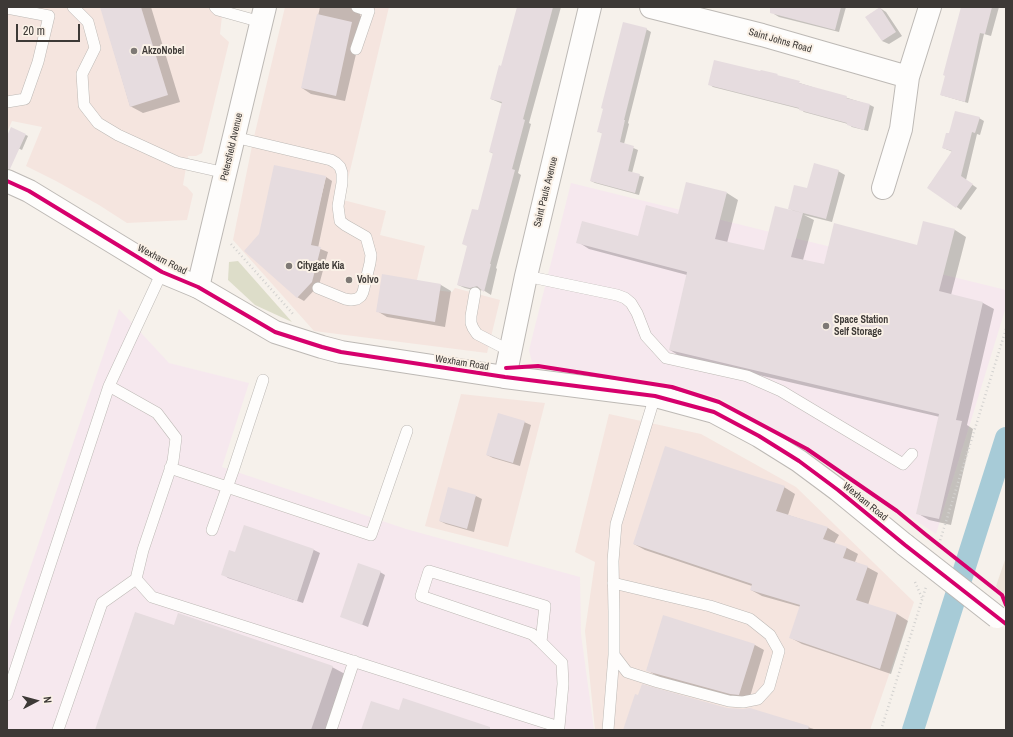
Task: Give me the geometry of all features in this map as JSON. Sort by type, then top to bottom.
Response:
[{"type":"street","name":"Saint Pauls Avenue","points":[[505,377],[526,276],[590,7]]},
{"type":"street","name":"Saint Johns Road","points":[[652,7],[762,35],[908,77]]},
{"type":"street","points":[[883,188],[901,129],[908,77],[930,7]]},
{"type":"street","name":"Petersfield Avenue","points":[[198,287],[263,15]]},
{"type":"street","name":"Wexham Road","points":[[7,181],[29,190],[162,272],[198,287],[275,332],[341,352],[505,377],[656,396],[714,412],[759,436],[799,461],[838,490],[1001,621]]},
{"type":"lane","points":[[73,7],[88,22],[95,48],[82,74],[84,106],[98,123],[118,135],[177,162],[226,173]]},
{"type":"lane","points":[[215,7],[218,10],[263,15]]},
{"type":"lane","points":[[356,49],[369,11],[357,7]]},
{"type":"lane","points":[[7,8],[50,12],[38,62],[25,99],[7,102]]},
{"type":"lane","points":[[234,137],[331,160],[340,168],[342,173],[342,183],[338,206],[340,221],[345,226],[366,237],[371,255],[370,263],[363,292],[357,299],[344,299],[318,288]]},
{"type":"lane","points":[[7,695],[110,386],[162,272]]},
{"type":"lane","points":[[526,276],[625,298],[637,313],[646,336],[666,358],[747,376],[781,391],[902,464],[912,454]]},
{"type":"lane","points":[[475,293],[471,316],[473,328],[477,334],[510,351]]},
{"type":"lane","points":[[212,530],[228,487],[263,380]]},
{"type":"lane","points":[[58,730],[102,603],[136,579],[143,550],[173,461],[176,438],[157,412],[110,386]]},
{"type":"lane","points":[[608,730],[614,655],[613,560],[616,524],[656,396]]},
{"type":"lane","points":[[170,468],[371,536],[407,431]]},
{"type":"lane","points":[[136,579],[152,597],[560,728],[563,684],[562,663],[532,634],[420,596],[429,571],[545,606],[541,642]]},
{"type":"lane","points":[[614,583],[710,606],[750,619],[770,635],[779,651],[769,687],[758,699],[744,702],[729,701],[627,672],[614,655]]},
{"type":"lane","points":[[331,730],[354,661]]},
{"type":"path","points":[[214,224],[296,318]]},
{"type":"path","points":[[939,546],[1006,329]]},
{"type":"path","points":[[881,730],[927,583]]},
{"type":"shaded area","points":[[7,7],[223,7],[220,34],[229,42],[202,153],[196,156],[188,156],[183,185],[193,194],[187,220],[127,223],[99,205],[26,166],[42,127],[12,121],[7,132]]},
{"type":"shaded area","points":[[285,7],[389,7],[343,200],[386,211],[380,235],[425,246],[415,288],[452,292],[455,288],[500,300],[487,353],[314,331],[233,240],[253,141]]},
{"type":"shaded area","points":[[571,183],[1006,290],[1006,307],[936,534],[809,449],[719,398],[667,383],[585,372],[532,362],[529,350]]},
{"type":"shaded area","points":[[119,309],[169,363],[249,383],[222,467],[406,529],[580,577],[581,634],[594,730],[7,730],[7,635]]},
{"type":"shaded area","points":[[461,394],[545,403],[508,547],[425,526]]},
{"type":"shaded area","points":[[609,414],[701,434],[796,487],[914,602],[870,730],[595,730],[585,631],[595,562],[575,552]]},
{"type":"shaded area","points":[[1006,557],[1006,600],[996,586]]},
{"type":"green space","points":[[238,261],[292,322],[255,305],[228,280],[229,262]]},
{"type":"building","name":"AkzoNobel","points":[[100,7],[141,7],[168,95],[130,107]]},
{"type":"building","points":[[517,7],[553,7],[523,119],[525,120],[512,169],[515,170],[484,292],[477,286],[470,288],[457,285],[467,246],[462,244],[472,209],[478,210],[493,153],[489,152],[502,102],[490,99],[499,65],[501,66]]},
{"type":"building","points":[[770,7],[841,7],[835,30],[770,13]]},
{"type":"building","points":[[880,7],[896,32],[882,41],[865,17]]},
{"type":"building","points":[[961,7],[992,7],[985,34],[980,33],[965,102],[940,95],[945,76],[943,75]]},
{"type":"building","points":[[317,14],[352,22],[336,96],[301,88]]},
{"type":"building","points":[[623,22],[647,28],[620,142],[634,146],[628,171],[640,174],[635,193],[590,181],[602,133],[597,132],[603,109],[601,108]]},
{"type":"building","points":[[714,60],[778,74],[777,75],[800,81],[799,83],[870,104],[864,130],[847,125],[847,123],[799,110],[799,108],[708,85]]},
{"type":"building","points":[[955,111],[980,117],[975,133],[972,132],[961,176],[973,184],[956,208],[927,188],[952,151],[942,148],[946,133],[949,133]]},
{"type":"building","points":[[11,127],[26,134],[10,169],[7,169],[7,136]]},
{"type":"building","points":[[814,163],[839,170],[826,219],[788,209],[794,185],[807,188]]},
{"type":"building","points":[[274,165],[326,176],[311,245],[321,247],[312,282],[297,298],[244,251],[259,234]]},
{"type":"building","name":"Space Station Self Storage","points":[[686,182],[727,192],[715,239],[764,250],[775,206],[803,213],[791,257],[824,264],[834,223],[917,245],[923,221],[955,229],[939,291],[983,302],[956,420],[962,421],[939,519],[916,514],[939,414],[669,350],[687,272],[576,243],[582,221],[638,236],[646,205],[678,214]]},
{"type":"building","points":[[382,274],[441,284],[435,322],[376,312]]},
{"type":"building","points":[[498,413],[525,421],[513,463],[486,455]]},
{"type":"building","points":[[665,446],[785,486],[776,511],[828,527],[823,539],[847,547],[843,558],[868,566],[856,600],[897,613],[880,669],[789,638],[800,605],[750,590],[752,584],[633,544]]},
{"type":"building","points":[[448,487],[476,495],[467,529],[439,521]]},
{"type":"building","points":[[244,525],[314,549],[297,601],[221,575],[229,550],[235,552]]},
{"type":"building","points":[[358,563],[381,571],[362,625],[340,617]]},
{"type":"building","points":[[135,612],[174,625],[178,613],[333,666],[311,730],[95,730]]},
{"type":"building","points":[[663,615],[755,644],[739,695],[730,694],[646,671]]},
{"type":"building","points":[[642,684],[727,708],[750,708],[809,726],[808,730],[623,730],[635,694],[638,695]]},
{"type":"building","points":[[403,698],[490,727],[490,730],[361,730],[371,701],[399,710]]},
{"type":"waterway","points":[[913,730],[1006,438]]},
{"type":"cycle path","points":[[7,181],[29,191],[162,272],[198,287],[275,332],[341,352],[505,377],[655,396],[714,412],[759,436],[799,461],[838,490],[905,545],[1006,624]]},
{"type":"cycle path","points":[[506,368],[538,366],[672,387],[719,402],[807,449],[897,511],[1002,595],[1006,605]]},
{"type":"place","name":"AkzoNobel","points":[[134,51]]},
{"type":"place","name":"Citygate Kia","points":[[289,266]]},
{"type":"place","name":"Volvo","points":[[349,280]]},
{"type":"place","name":"Space Station Self Storage","points":[[826,326]]}]
